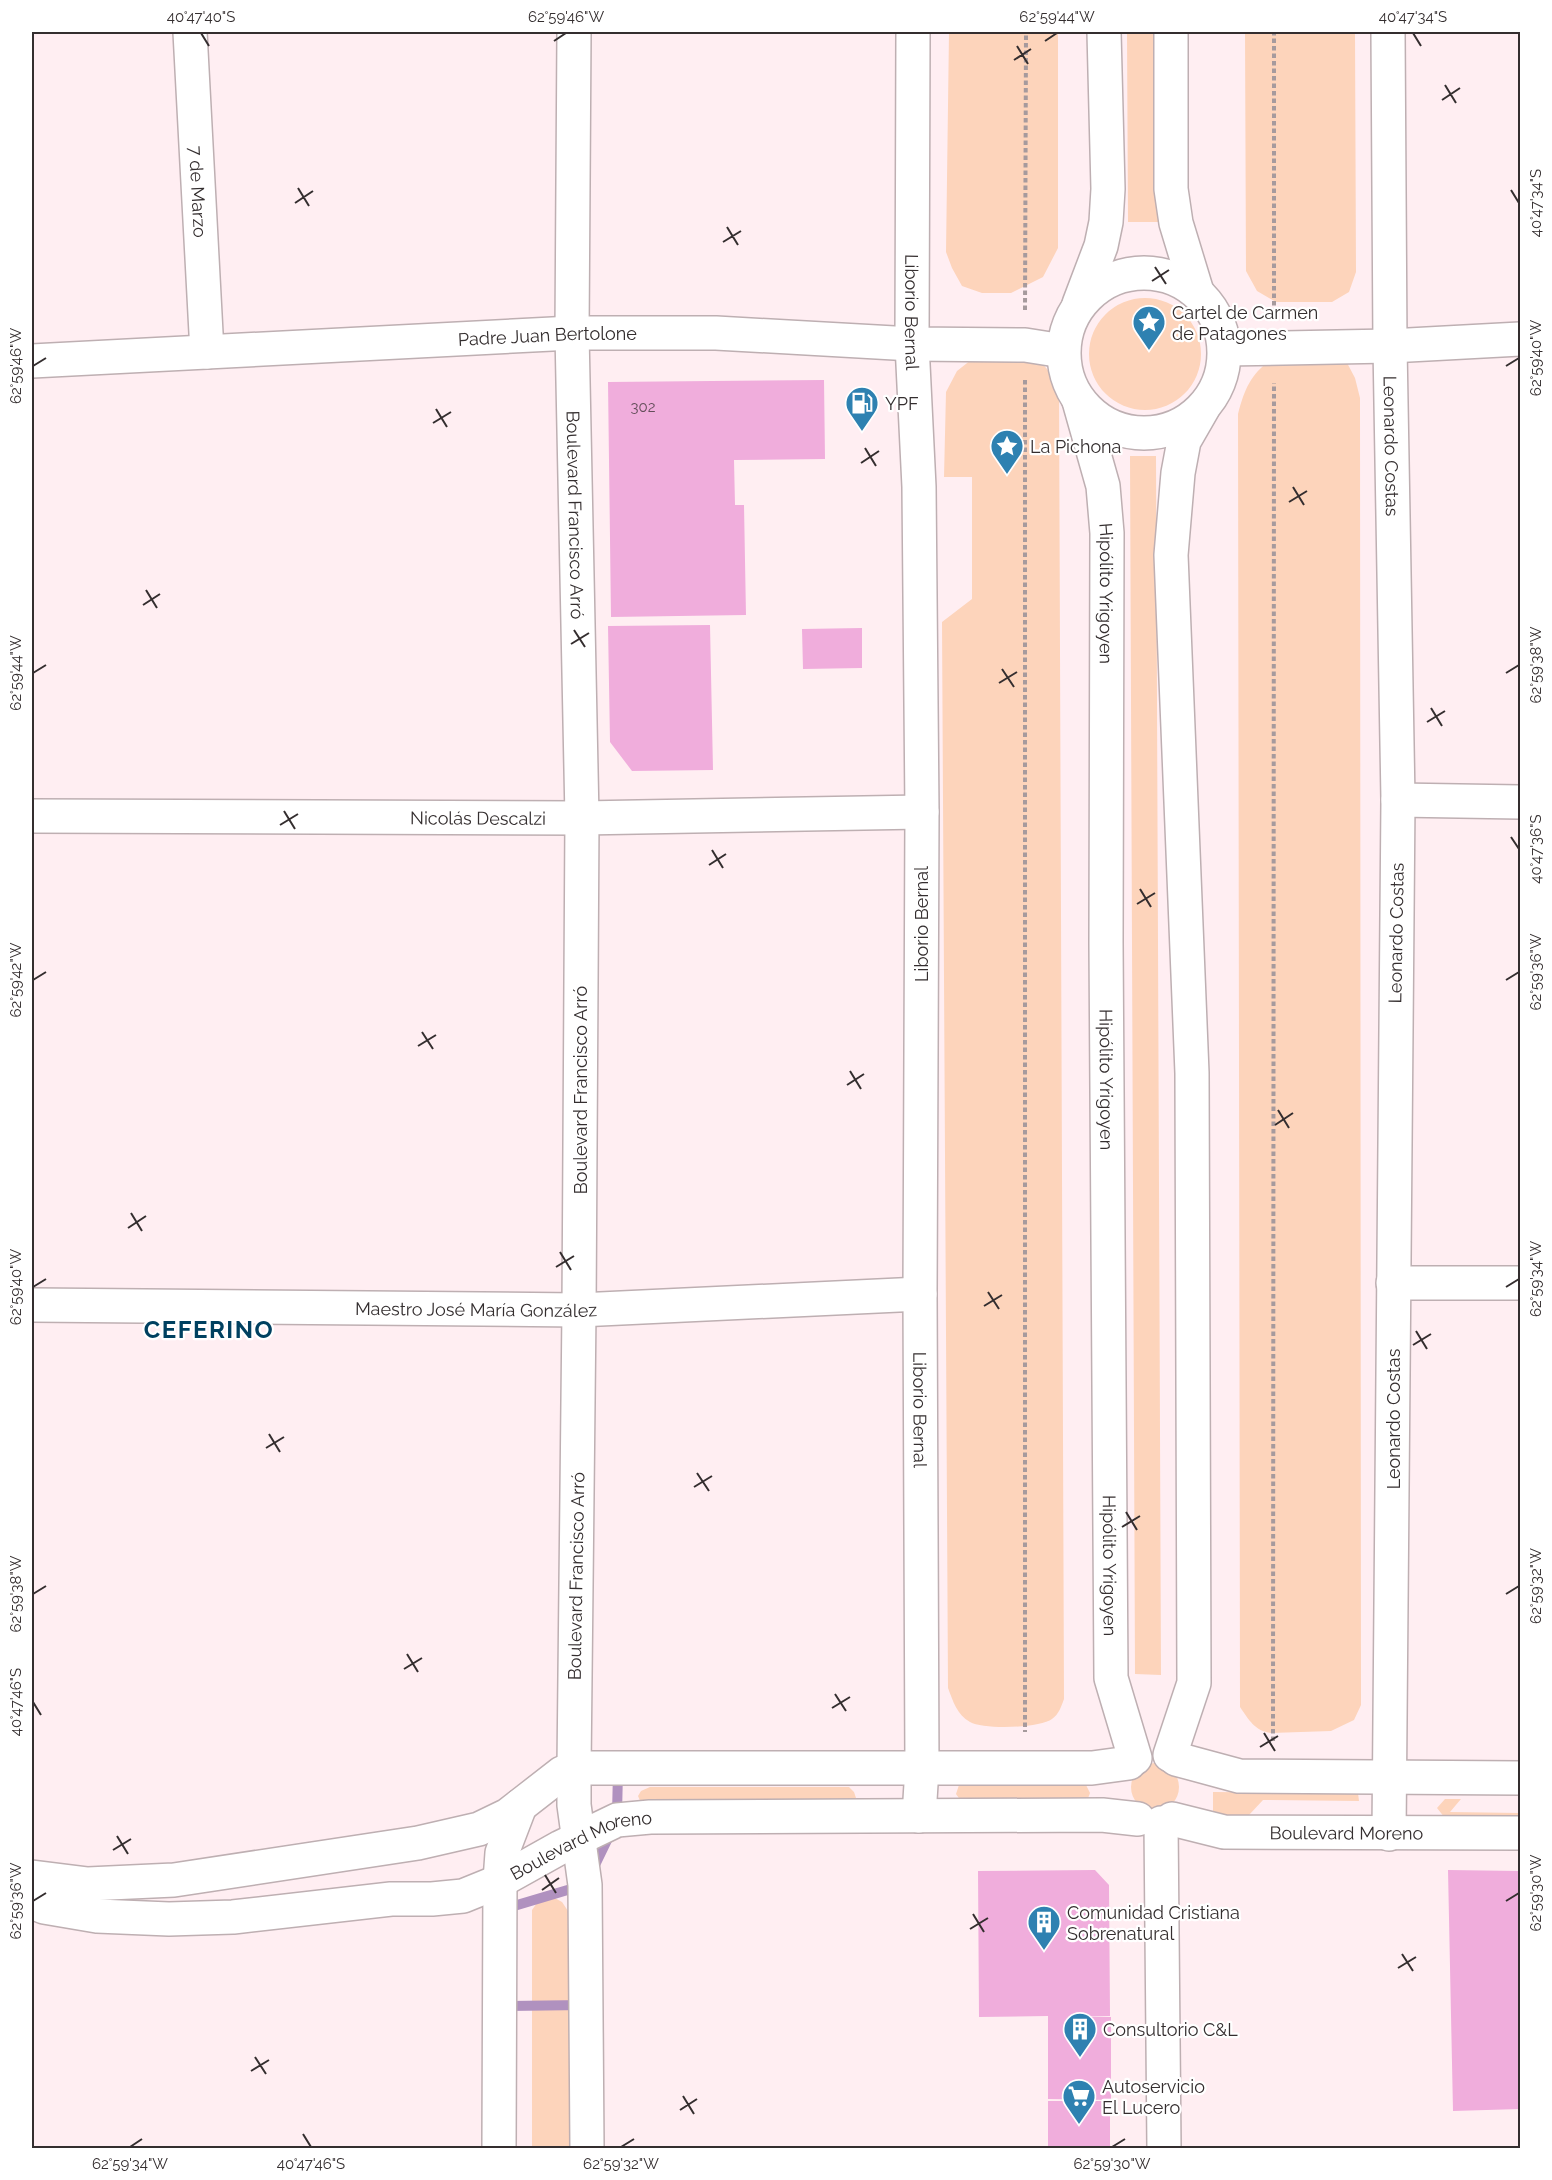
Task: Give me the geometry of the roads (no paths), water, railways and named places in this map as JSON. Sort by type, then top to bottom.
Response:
[{"type":"street","name":"7 de Marzo","points":[[190,32],[207,352]]},
{"type":"street","name":"Boulevard Francisco Arró","points":[[574,32],[572,333],[582,818],[574,1805],[585,1885],[587,2148]]},
{"type":"street","name":"Liborio Bernal","points":[[912,32],[912,344],[919,487],[922,812],[920,1294],[922,1768],[919,1816]]},
{"type":"street","points":[[1104,32],[1108,189],[1106,222],[1101,246],[1067,327],[1063,351],[1067,378],[1079,401],[1096,417],[1116,429],[1139,433],[1163,431],[1185,423],[1203,408]]},
{"type":"street","points":[[1171,32],[1171,189],[1176,222],[1197,292]]},
{"type":"street","name":"Leonardo Costas","points":[[1388,32],[1390,346],[1398,800],[1389,1834]]},
{"type":"street","points":[[1078,304],[1094,289],[1113,277],[1135,272],[1157,273],[1179,280],[1197,292],[1211,308],[1221,327],[1225,349],[1223,370],[1216,390],[1184,441],[1178,472],[1171,555],[1192,1073],[1194,1683],[1173,1757]]},
{"type":"street","name":"Padre Juan Bertolone","points":[[32,361],[572,333],[716,333],[912,344],[1025,345],[1063,351]]},
{"type":"street","points":[[1225,349],[1274,346],[1390,346],[1521,339]]},
{"type":"street","name":"Hipólito Yrigoyen","points":[[1079,401],[1103,486],[1107,533],[1106,943],[1111,1678],[1132,1761]]},
{"type":"street","points":[[1398,800],[1521,802]]},
{"type":"street","name":"Nicolás Descalzi","points":[[32,816],[582,818],[922,812]]},
{"type":"street","points":[[1393,1283],[1521,1283]]},
{"type":"street","name":"Maestro José María González","points":[[32,1305],[579,1310],[920,1294]]},
{"type":"street","points":[[32,1877],[88,1884],[174,1880],[418,1843],[479,1828],[508,1815],[562,1773],[574,1768],[1092,1768],[1132,1761],[1153,1752],[1239,1776],[1521,1778]]},
{"type":"street","points":[[1132,1761],[1124,1770],[1119,1792],[1123,1803],[1129,1812],[1157,1820],[1181,1813],[1190,1792],[1187,1774],[1173,1757]]},
{"type":"street","points":[[499,2148],[500,1881],[502,1853],[520,1806]]},
{"type":"street","name":"Boulevard Moreno","points":[[32,1902],[44,1907],[96,1916],[169,1919],[233,1917],[391,1899],[463,1896],[500,1881],[617,1820],[650,1816],[1102,1815],[1157,1820],[1224,1832],[1521,1833]]},
{"type":"street","points":[[1157,1820],[1164,2148]]},
{"type":"waterway","points":[[617,1815],[618,1771]]},
{"type":"waterway","points":[[593,1869],[611,1832]]},
{"type":"waterway","points":[[504,1909],[581,1886]]},
{"type":"waterway","points":[[503,2006],[584,2005]]},
{"type":"place","name":"Cartel de Carmen de Patagones","points":[[1149,351]]},
{"type":"place","name":"YPF","points":[[862,432]]},
{"type":"place","name":"La Pichona","points":[[1007,475]]},
{"type":"place","name":"Comunidad Cristiana Sobrenatural","points":[[1044,1951]]},
{"type":"place","name":"Consultorio C&L","points":[[1080,2058]]},
{"type":"place","name":"Autoservicio El Lucero","points":[[1079,2125]]},
{"type":"district","name":"CEFERINO","points":[[209,1329]]}]
